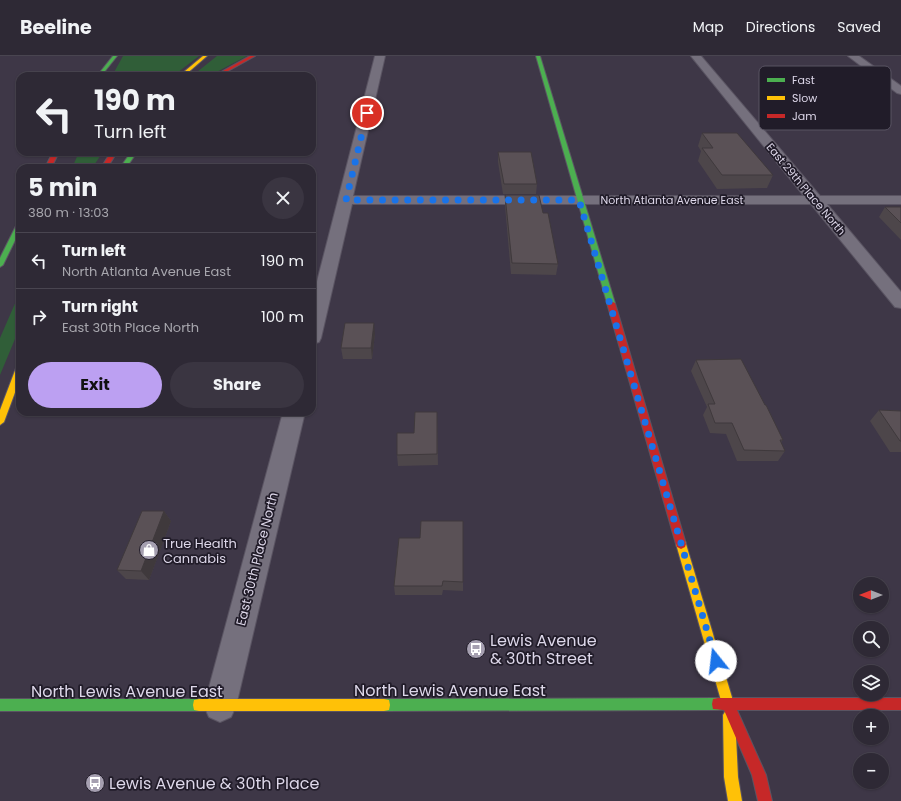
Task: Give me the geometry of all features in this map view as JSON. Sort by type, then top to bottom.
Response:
[{"type":"main road","points":[[98,72],[104,56]]},
{"type":"main road","points":[[100,72],[115,56]]},
{"type":"main road","points":[[186,72],[205,56]]},
{"type":"main road","points":[[223,72],[253,56]]},
{"type":"main road","points":[[538,56],[728,704],[760,774],[765,801]]},
{"type":"main road","points":[[0,265],[16,232]]},
{"type":"main road","points":[[0,422],[16,379]]},
{"type":"main road","points":[[728,704],[731,777],[735,801]]},
{"type":"main road","name":"North Lewis Avenue East","points":[[0,705],[220,706],[901,704]]},
{"type":"street","points":[[316,322],[380,56]]},
{"type":"street","name":"East 29th Place North","points":[[696,56],[901,303]]},
{"type":"street","points":[[853,56],[867,66]]},
{"type":"street","points":[[891,84],[901,91]]},
{"type":"street","name":"North Atlanta Avenue East","points":[[346,200],[901,200]]},
{"type":"street","name":"East 30th Place North","points":[[220,706],[293,416]]},
{"type":"green space","points":[[123,56],[199,56],[178,72],[114,72]]},
{"type":"green space","points":[[217,56],[247,56],[217,72],[197,72]]},
{"type":"green space","points":[[77,156],[100,156],[95,164],[74,164]]},
{"type":"green space","points":[[16,301],[16,337],[0,375],[0,338]]},
{"type":"building","points":[[702,133],[737,133],[773,175],[722,175],[702,148],[713,148]]},
{"type":"building","points":[[498,152],[531,152],[537,184],[504,184]]},
{"type":"building","points":[[505,195],[539,195],[543,213],[548,213],[558,264],[512,263]]},
{"type":"building","points":[[885,207],[901,207],[901,223]]},
{"type":"building","points":[[345,323],[374,323],[371,348],[341,348]]},
{"type":"building","points":[[741,359],[783,440],[780,440],[785,451],[744,450],[732,423],[715,423],[708,404],[715,404],[696,360]]},
{"type":"building","points":[[879,410],[901,411],[901,441],[900,441]]},
{"type":"building","points":[[415,412],[437,412],[437,454],[397,455],[397,433],[414,433]]},
{"type":"building","points":[[142,511],[164,511],[141,571],[117,570]]},
{"type":"building","points":[[421,521],[463,521],[463,582],[443,581],[442,586],[394,586],[399,538],[420,538]]},
{"type":"traffic: fast","points":[[102,72],[115,56]]},
{"type":"traffic: fast","points":[[538,56],[611,303]]},
{"type":"traffic: fast","points":[[126,164],[131,156]]},
{"type":"traffic: fast","points":[[0,265],[16,232]]},
{"type":"traffic: fast","points":[[384,705],[718,704]]},
{"type":"traffic: fast","points":[[0,705],[199,705]]},
{"type":"traffic: slow","points":[[186,72],[205,56]]},
{"type":"traffic: slow","points":[[0,422],[16,379]]},
{"type":"traffic: slow","points":[[681,544],[728,704]]},
{"type":"traffic: slow","points":[[199,705],[384,705]]},
{"type":"traffic: slow","points":[[729,715],[731,777],[735,801]]},
{"type":"traffic: jam","points":[[223,72],[253,56]]},
{"type":"traffic: jam","points":[[50,164],[54,156]]},
{"type":"traffic: jam","points":[[106,164],[112,156]]},
{"type":"traffic: jam","points":[[611,303],[681,544]]},
{"type":"traffic: jam","points":[[718,704],[901,704]]},
{"type":"traffic: jam","points":[[728,704],[759,775],[765,801]]},
{"type":"place","name":"True Health Cannabis","points":[[149,550]]},
{"type":"place","name":"Lewis Avenue & 30th Street","points":[[476,649]]},
{"type":"place","name":"Lewis Avenue & 30th Place","points":[[95,783]]},
{"type":"route","points":[[367,113],[346,200],[579,200],[716,661]]}]
